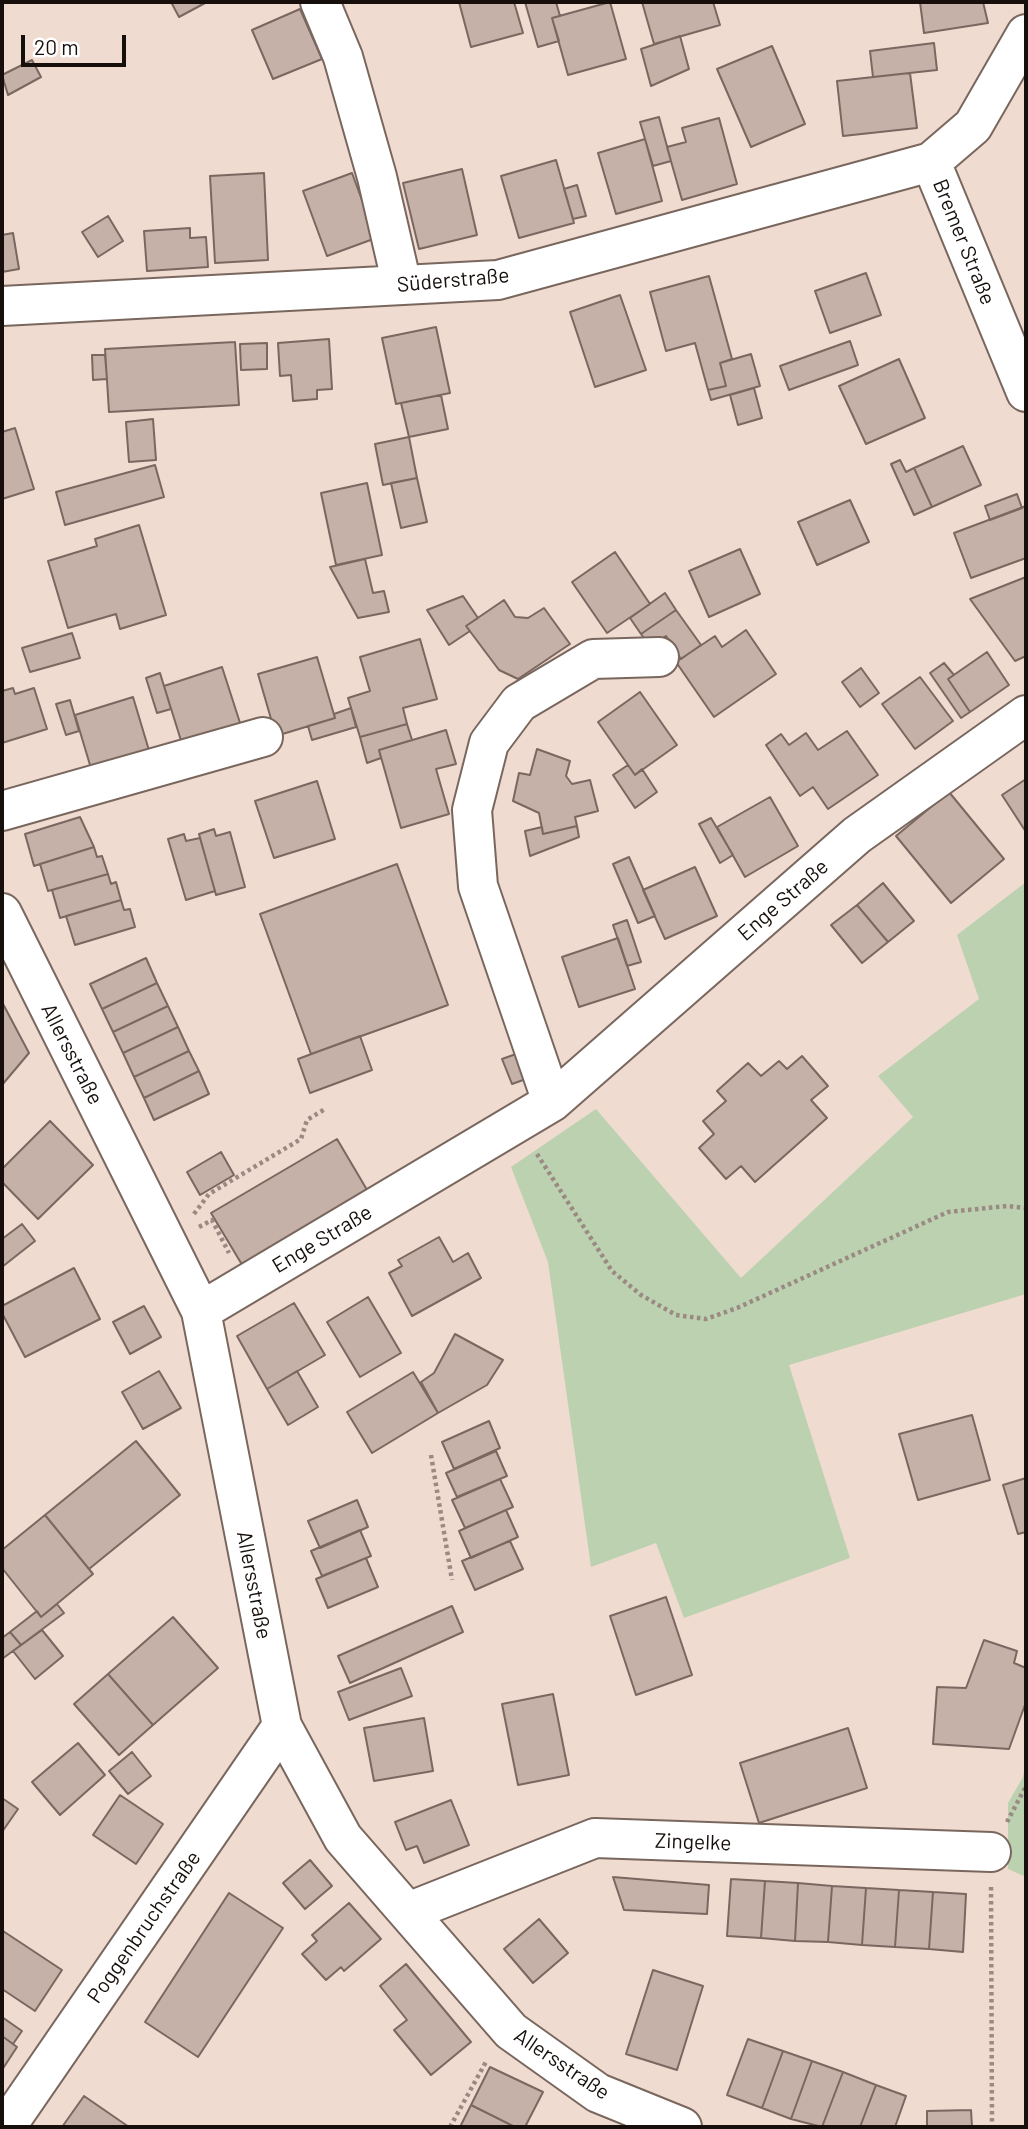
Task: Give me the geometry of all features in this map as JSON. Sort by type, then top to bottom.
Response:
[{"type":"street","points":[[320,2],[343,57],[377,177],[402,285]]},
{"type":"street","name":"Bremer Straße","points":[[1026,34],[974,126],[932,162],[1026,393]]},
{"type":"street","name":"Süderstraße","points":[[2,306],[498,280],[932,162]]},
{"type":"street","points":[[552,1102],[478,886],[472,810],[489,743],[519,703],[593,659],[659,657]]},
{"type":"street","name":"Enge Straße","points":[[201,1311],[552,1102],[857,835],[1026,715]]},
{"type":"street","points":[[2,811],[263,737]]},
{"type":"street","name":"Allersstraße","points":[[2,913],[201,1311],[282,1726],[344,1838],[506,2025],[598,2093],[682,2127]]},
{"type":"street","name":"Poggenbruchstraße","points":[[6,2127],[282,1726]]},
{"type":"street","name":"Zingelke","points":[[408,1912],[595,1838],[991,1852]]},
{"type":"path","points":[[246,1284],[212,1220],[196,1229],[191,1219],[209,1194],[301,1139],[307,1120],[325,1109]]},
{"type":"path","points":[[517,1123],[612,1271],[641,1295],[676,1315],[706,1319],[737,1308],[948,1212],[1007,1206],[1026,1208]]},
{"type":"path","points":[[431,1455],[452,1580]]},
{"type":"path","points":[[991,1852],[992,2127]]},
{"type":"path","points":[[450,2127],[506,2025]]},
{"type":"green space","points":[[1026,882],[1026,1294],[789,1365],[850,1558],[684,1618],[656,1543],[591,1567],[548,1262],[511,1167],[596,1109],[741,1278],[913,1117],[878,1076],[979,999],[957,935]]},
{"type":"green space","points":[[1026,1760],[1026,1877],[1008,1869],[1008,1803],[1023,1777]]},
{"type":"building","points":[[171,2],[207,2],[179,17]]},
{"type":"building","points":[[459,2],[514,2],[523,33],[471,47]]},
{"type":"building","points":[[525,2],[556,2],[560,16],[552,18],[559,41],[538,47]]},
{"type":"building","points":[[610,2],[626,59],[568,75],[552,18]]},
{"type":"building","points":[[642,2],[713,2],[720,25],[654,44]]},
{"type":"building","points":[[920,2],[983,2],[988,23],[924,33]]},
{"type":"building","points":[[300,9],[322,59],[273,79],[252,30]]},
{"type":"building","points":[[680,36],[689,69],[651,86],[641,49]]},
{"type":"building","points":[[934,43],[937,70],[873,77],[870,51]]},
{"type":"building","points":[[772,46],[805,124],[751,147],[717,69]]},
{"type":"building","points":[[32,60],[41,77],[8,95],[2,75]]},
{"type":"building","points":[[910,73],[917,128],[843,136],[837,81]]},
{"type":"building","points":[[659,117],[671,161],[653,166],[640,122]]},
{"type":"building","points":[[719,118],[737,184],[682,200],[667,147],[686,142],[682,128]]},
{"type":"building","points":[[645,139],[662,201],[616,214],[598,153]]},
{"type":"building","points":[[556,160],[574,223],[519,238],[501,176]]},
{"type":"building","points":[[462,169],[477,235],[419,249],[403,183]]},
{"type":"building","points":[[264,173],[268,260],[215,263],[210,176]]},
{"type":"building","points":[[352,173],[376,238],[327,256],[303,191]]},
{"type":"building","points":[[577,185],[586,216],[573,219],[564,189]]},
{"type":"building","points":[[108,216],[123,241],[98,257],[82,232]]},
{"type":"building","points":[[190,228],[190,238],[206,237],[208,267],[147,271],[144,231]]},
{"type":"building","points":[[13,233],[19,269],[2,272],[2,235]]},
{"type":"building","points":[[866,273],[881,315],[830,333],[815,291]]},
{"type":"building","points":[[709,276],[732,359],[720,363],[726,386],[708,390],[695,343],[666,351],[650,292]]},
{"type":"building","points":[[620,295],[646,370],[595,387],[570,312]]},
{"type":"building","points":[[436,327],[450,393],[396,404],[382,338]]},
{"type":"building","points":[[329,339],[332,389],[317,390],[317,399],[293,401],[291,375],[280,376],[278,343]]},
{"type":"building","points":[[850,341],[858,365],[789,390],[780,366]]},
{"type":"building","points":[[235,342],[239,405],[109,412],[105,349]]},
{"type":"building","points":[[267,343],[267,369],[241,370],[240,344]]},
{"type":"building","points":[[751,354],[760,386],[711,400],[708,390],[726,386],[720,363]]},
{"type":"building","points":[[92,355],[105,355],[107,379],[93,380]]},
{"type":"building","points":[[899,359],[925,418],[866,444],[839,386]]},
{"type":"building","points":[[754,388],[762,418],[738,425],[730,395]]},
{"type":"building","points":[[441,395],[448,429],[409,437],[401,403]]},
{"type":"building","points":[[153,419],[156,460],[129,462],[126,422]]},
{"type":"building","points":[[15,428],[34,489],[2,499],[2,432]]},
{"type":"building","points":[[409,437],[417,478],[383,485],[375,444]]},
{"type":"building","points":[[963,446],[981,485],[932,507],[914,468]]},
{"type":"building","points":[[900,460],[906,472],[914,468],[932,507],[914,515],[891,464]]},
{"type":"building","points":[[155,465],[164,497],[65,525],[56,492]]},
{"type":"building","points":[[417,478],[427,522],[401,528],[391,483]]},
{"type":"building","points":[[367,483],[382,555],[336,565],[321,493]]},
{"type":"building","points":[[1017,494],[1022,508],[990,520],[985,506]]},
{"type":"building","points":[[850,500],[869,542],[817,565],[798,522]]},
{"type":"building","points":[[1026,506],[1026,558],[971,578],[954,533]]},
{"type":"building","points":[[139,525],[166,615],[120,629],[116,614],[68,628],[48,561],[97,546],[95,539]]},
{"type":"building","points":[[740,549],[760,594],[709,617],[689,571]]},
{"type":"building","points":[[615,552],[650,604],[607,633],[572,582]]},
{"type":"building","points":[[365,559],[373,593],[384,591],[389,612],[358,618],[330,567]]},
{"type":"building","points":[[1026,577],[1026,656],[1015,661],[970,599]]},
{"type":"building","points":[[665,593],[676,610],[641,634],[630,618]]},
{"type":"building","points":[[463,596],[478,618],[466,626],[470,631],[449,645],[427,610]]},
{"type":"building","points":[[504,600],[515,617],[528,618],[544,608],[570,644],[518,679],[499,670],[466,626]]},
{"type":"building","points":[[676,610],[701,645],[681,659],[666,636],[650,647],[641,634]]},
{"type":"building","points":[[746,630],[776,674],[714,717],[676,662],[715,636],[722,647]]},
{"type":"building","points":[[72,633],[80,658],[30,672],[22,648]]},
{"type":"building","points":[[420,639],[437,699],[403,708],[407,724],[360,737],[348,698],[370,691],[360,657]]},
{"type":"building","points":[[987,652],[1009,685],[970,712],[948,679]]},
{"type":"building","points":[[317,657],[335,718],[276,736],[258,674]]},
{"type":"building","points":[[944,663],[954,675],[948,679],[970,712],[961,718],[930,673]]},
{"type":"building","points":[[222,667],[242,729],[183,747],[164,686]]},
{"type":"building","points":[[861,668],[879,693],[860,707],[842,682]]},
{"type":"building","points":[[160,673],[171,709],[157,713],[146,678]]},
{"type":"building","points":[[920,677],[953,721],[915,749],[882,704]]},
{"type":"building","points":[[13,688],[15,694],[34,688],[47,729],[2,743],[2,691]]},
{"type":"building","points":[[640,692],[677,745],[635,775],[598,722]]},
{"type":"building","points":[[133,697],[151,757],[93,775],[75,715]]},
{"type":"building","points":[[70,700],[79,731],[66,735],[56,704]]},
{"type":"building","points":[[351,708],[356,727],[312,740],[308,726],[335,718],[334,714]]},
{"type":"building","points":[[407,724],[412,740],[379,750],[381,758],[367,763],[360,737]]},
{"type":"building","points":[[446,730],[456,764],[436,769],[449,814],[401,828],[379,750]]},
{"type":"building","points":[[847,731],[878,775],[828,809],[813,787],[800,796],[766,745],[781,734],[789,745],[806,733],[818,750]]},
{"type":"building","points":[[537,749],[570,761],[566,776],[572,784],[590,780],[598,811],[575,817],[577,826],[543,834],[539,813],[513,801],[519,773],[530,775]]},
{"type":"building","points":[[628,765],[635,775],[642,769],[657,792],[635,808],[613,775]]},
{"type":"building","points":[[1026,779],[1026,832],[1002,795]]},
{"type":"building","points":[[317,781],[335,839],[274,858],[255,801]]},
{"type":"building","points":[[949,792],[1004,859],[951,903],[896,836]]},
{"type":"building","points":[[770,797],[798,846],[745,877],[717,827]]},
{"type":"building","points":[[80,817],[94,847],[34,866],[25,834]]},
{"type":"building","points":[[711,818],[733,855],[720,863],[699,824]]},
{"type":"building","points":[[577,826],[579,837],[530,856],[525,831],[542,827],[543,834]]},
{"type":"building","points":[[214,829],[216,836],[230,832],[245,887],[216,895],[199,834]]},
{"type":"building","points":[[184,834],[186,841],[200,838],[215,891],[186,900],[168,839]]},
{"type":"building","points":[[94,847],[97,857],[102,856],[108,874],[48,891],[40,864]]},
{"type":"building","points":[[629,857],[655,916],[638,923],[613,864]]},
{"type":"building","points":[[397,864],[448,1005],[311,1054],[260,914]]},
{"type":"building","points":[[695,867],[717,916],[665,939],[643,890]]},
{"type":"building","points":[[108,874],[111,884],[116,882],[121,900],[60,918],[52,890]]},
{"type":"building","points":[[883,883],[914,921],[888,942],[857,905]]},
{"type":"building","points":[[121,900],[124,910],[130,909],[135,927],[75,945],[66,916]]},
{"type":"building","points":[[857,905],[888,942],[862,963],[831,925]]},
{"type":"building","points":[[627,920],[641,962],[627,966],[613,925]]},
{"type":"building","points":[[618,938],[635,989],[579,1007],[562,957]]},
{"type":"building","points":[[146,958],[157,983],[102,1009],[90,984]]},
{"type":"building","points":[[157,983],[168,1006],[113,1032],[102,1009]]},
{"type":"building","points":[[2,1002],[29,1053],[2,1085]]},
{"type":"building","points":[[168,1006],[178,1027],[123,1053],[113,1032]]},
{"type":"building","points":[[178,1027],[189,1051],[134,1077],[123,1053]]},
{"type":"building","points":[[360,1036],[372,1070],[310,1093],[298,1059]]},
{"type":"building","points":[[189,1051],[199,1071],[144,1098],[134,1077]]},
{"type":"building","points":[[516,1054],[526,1079],[512,1084],[502,1059]]},
{"type":"building","points":[[802,1056],[828,1086],[811,1100],[827,1118],[755,1182],[741,1166],[726,1179],[699,1148],[714,1134],[703,1121],[726,1101],[717,1091],[748,1063],[761,1076],[779,1061],[787,1069]]},
{"type":"building","points":[[199,1071],[209,1094],[154,1120],[144,1098]]},
{"type":"building","points":[[50,1121],[93,1165],[38,1219],[2,1182],[2,1169]]},
{"type":"building","points":[[337,1139],[373,1200],[247,1273],[211,1213]]},
{"type":"building","points":[[221,1152],[234,1175],[200,1195],[187,1172]]},
{"type":"building","points":[[22,1224],[35,1241],[2,1267],[2,1239]]},
{"type":"building","points":[[439,1237],[453,1262],[468,1253],[481,1278],[412,1316],[389,1273],[402,1266],[398,1260]]},
{"type":"building","points":[[74,1268],[100,1319],[25,1357],[2,1313],[2,1306]]},
{"type":"building","points":[[368,1297],[401,1353],[360,1377],[327,1322]]},
{"type":"building","points":[[294,1303],[325,1355],[267,1389],[237,1336]]},
{"type":"building","points":[[144,1306],[161,1337],[130,1354],[113,1322]]},
{"type":"building","points":[[455,1334],[503,1360],[487,1385],[438,1413],[421,1382],[434,1373]]},
{"type":"building","points":[[159,1371],[181,1408],[143,1429],[122,1392]]},
{"type":"building","points":[[297,1371],[318,1407],[288,1425],[267,1389]]},
{"type":"building","points":[[413,1372],[438,1413],[372,1453],[347,1412]]},
{"type":"building","points":[[972,1415],[990,1480],[918,1500],[899,1434]]},
{"type":"building","points":[[489,1421],[500,1448],[454,1469],[442,1442]]},
{"type":"building","points":[[136,1441],[180,1495],[89,1569],[45,1515]]},
{"type":"building","points":[[496,1451],[507,1476],[457,1497],[446,1473]]},
{"type":"building","points":[[1026,1478],[1026,1532],[1018,1534],[1003,1485]]},
{"type":"building","points":[[500,1479],[513,1507],[465,1528],[452,1500]]},
{"type":"building","points":[[357,1500],[368,1527],[320,1548],[308,1521]]},
{"type":"building","points":[[506,1510],[518,1537],[471,1558],[459,1531]]},
{"type":"building","points":[[45,1515],[93,1574],[41,1617],[2,1568],[2,1550]]},
{"type":"building","points":[[360,1530],[371,1556],[322,1576],[311,1551]]},
{"type":"building","points":[[510,1541],[523,1569],[475,1590],[462,1561]]},
{"type":"building","points":[[366,1558],[378,1587],[328,1608],[316,1579]]},
{"type":"building","points":[[666,1597],[692,1675],[636,1695],[610,1616]]},
{"type":"building","points":[[57,1604],[64,1613],[21,1645],[10,1632],[37,1611],[41,1617]]},
{"type":"building","points":[[452,1606],[463,1632],[350,1683],[338,1656]]},
{"type":"building","points":[[173,1617],[218,1668],[153,1725],[108,1674]]},
{"type":"building","points":[[42,1630],[63,1656],[35,1679],[13,1651]]},
{"type":"building","points":[[10,1632],[21,1645],[2,1659],[2,1638]]},
{"type":"building","points":[[984,1640],[1017,1651],[1014,1663],[1026,1668],[1026,1702],[1009,1749],[933,1744],[937,1687],[966,1688]]},
{"type":"building","points":[[401,1668],[412,1696],[349,1720],[338,1692]]},
{"type":"building","points":[[108,1674],[153,1725],[119,1755],[74,1704]]},
{"type":"building","points":[[553,1694],[569,1775],[518,1785],[502,1704]]},
{"type":"building","points":[[424,1718],[433,1771],[374,1781],[364,1728]]},
{"type":"building","points":[[848,1728],[867,1788],[759,1823],[740,1763]]},
{"type":"building","points":[[78,1743],[105,1775],[60,1815],[32,1782]]},
{"type":"building","points":[[132,1752],[151,1776],[128,1794],[109,1771]]},
{"type":"building","points":[[120,1795],[163,1824],[136,1864],[93,1835]]},
{"type":"building","points":[[2,1798],[18,1809],[2,1832]]},
{"type":"building","points":[[451,1800],[469,1845],[424,1863],[417,1846],[406,1850],[395,1822]]},
{"type":"building","points":[[310,1860],[332,1886],[305,1909],[283,1883]]},
{"type":"building","points":[[613,1877],[709,1885],[707,1914],[624,1910]]},
{"type":"building","points":[[731,1879],[765,1881],[761,1938],[727,1936]]},
{"type":"building","points":[[765,1881],[798,1883],[795,1941],[761,1938]]},
{"type":"building","points":[[798,1883],[832,1886],[828,1942],[795,1941]]},
{"type":"building","points":[[832,1886],[866,1888],[862,1945],[828,1942]]},
{"type":"building","points":[[866,1888],[899,1890],[895,1947],[862,1945]]},
{"type":"building","points":[[899,1890],[933,1892],[929,1949],[895,1947]]},
{"type":"building","points":[[933,1892],[966,1894],[963,1952],[929,1949]]},
{"type":"building","points":[[229,1893],[283,1928],[198,2057],[145,2022]]},
{"type":"building","points":[[349,1903],[381,1939],[344,1971],[341,1967],[326,1980],[302,1954],[317,1941],[312,1935]]},
{"type":"building","points":[[539,1919],[568,1953],[533,1983],[504,1949]]},
{"type":"building","points":[[3,1931],[62,1970],[35,2011],[2,1989]]},
{"type":"building","points":[[406,1964],[471,2042],[431,2075],[394,2030],[407,2020],[380,1986]]},
{"type":"building","points":[[653,1970],[703,1986],[677,2070],[626,2054]]},
{"type":"building","points":[[2,2017],[22,2031],[13,2044],[2,2036]]},
{"type":"building","points":[[2,2036],[17,2047],[2,2070]]},
{"type":"building","points":[[748,2039],[783,2051],[762,2108],[727,2095]]},
{"type":"building","points":[[783,2051],[812,2061],[791,2119],[762,2108]]},
{"type":"building","points":[[812,2061],[843,2072],[822,2127],[791,2119]]},
{"type":"building","points":[[490,2067],[543,2092],[525,2127],[515,2127],[471,2105]]},
{"type":"building","points":[[843,2072],[876,2085],[860,2127],[822,2127]]},
{"type":"building","points":[[876,2085],[906,2096],[895,2127],[860,2127]]},
{"type":"building","points":[[84,2096],[129,2127],[62,2127]]},
{"type":"building","points":[[471,2105],[515,2127],[460,2127]]},
{"type":"building","points":[[971,2110],[972,2127],[927,2127],[927,2111]]}]
